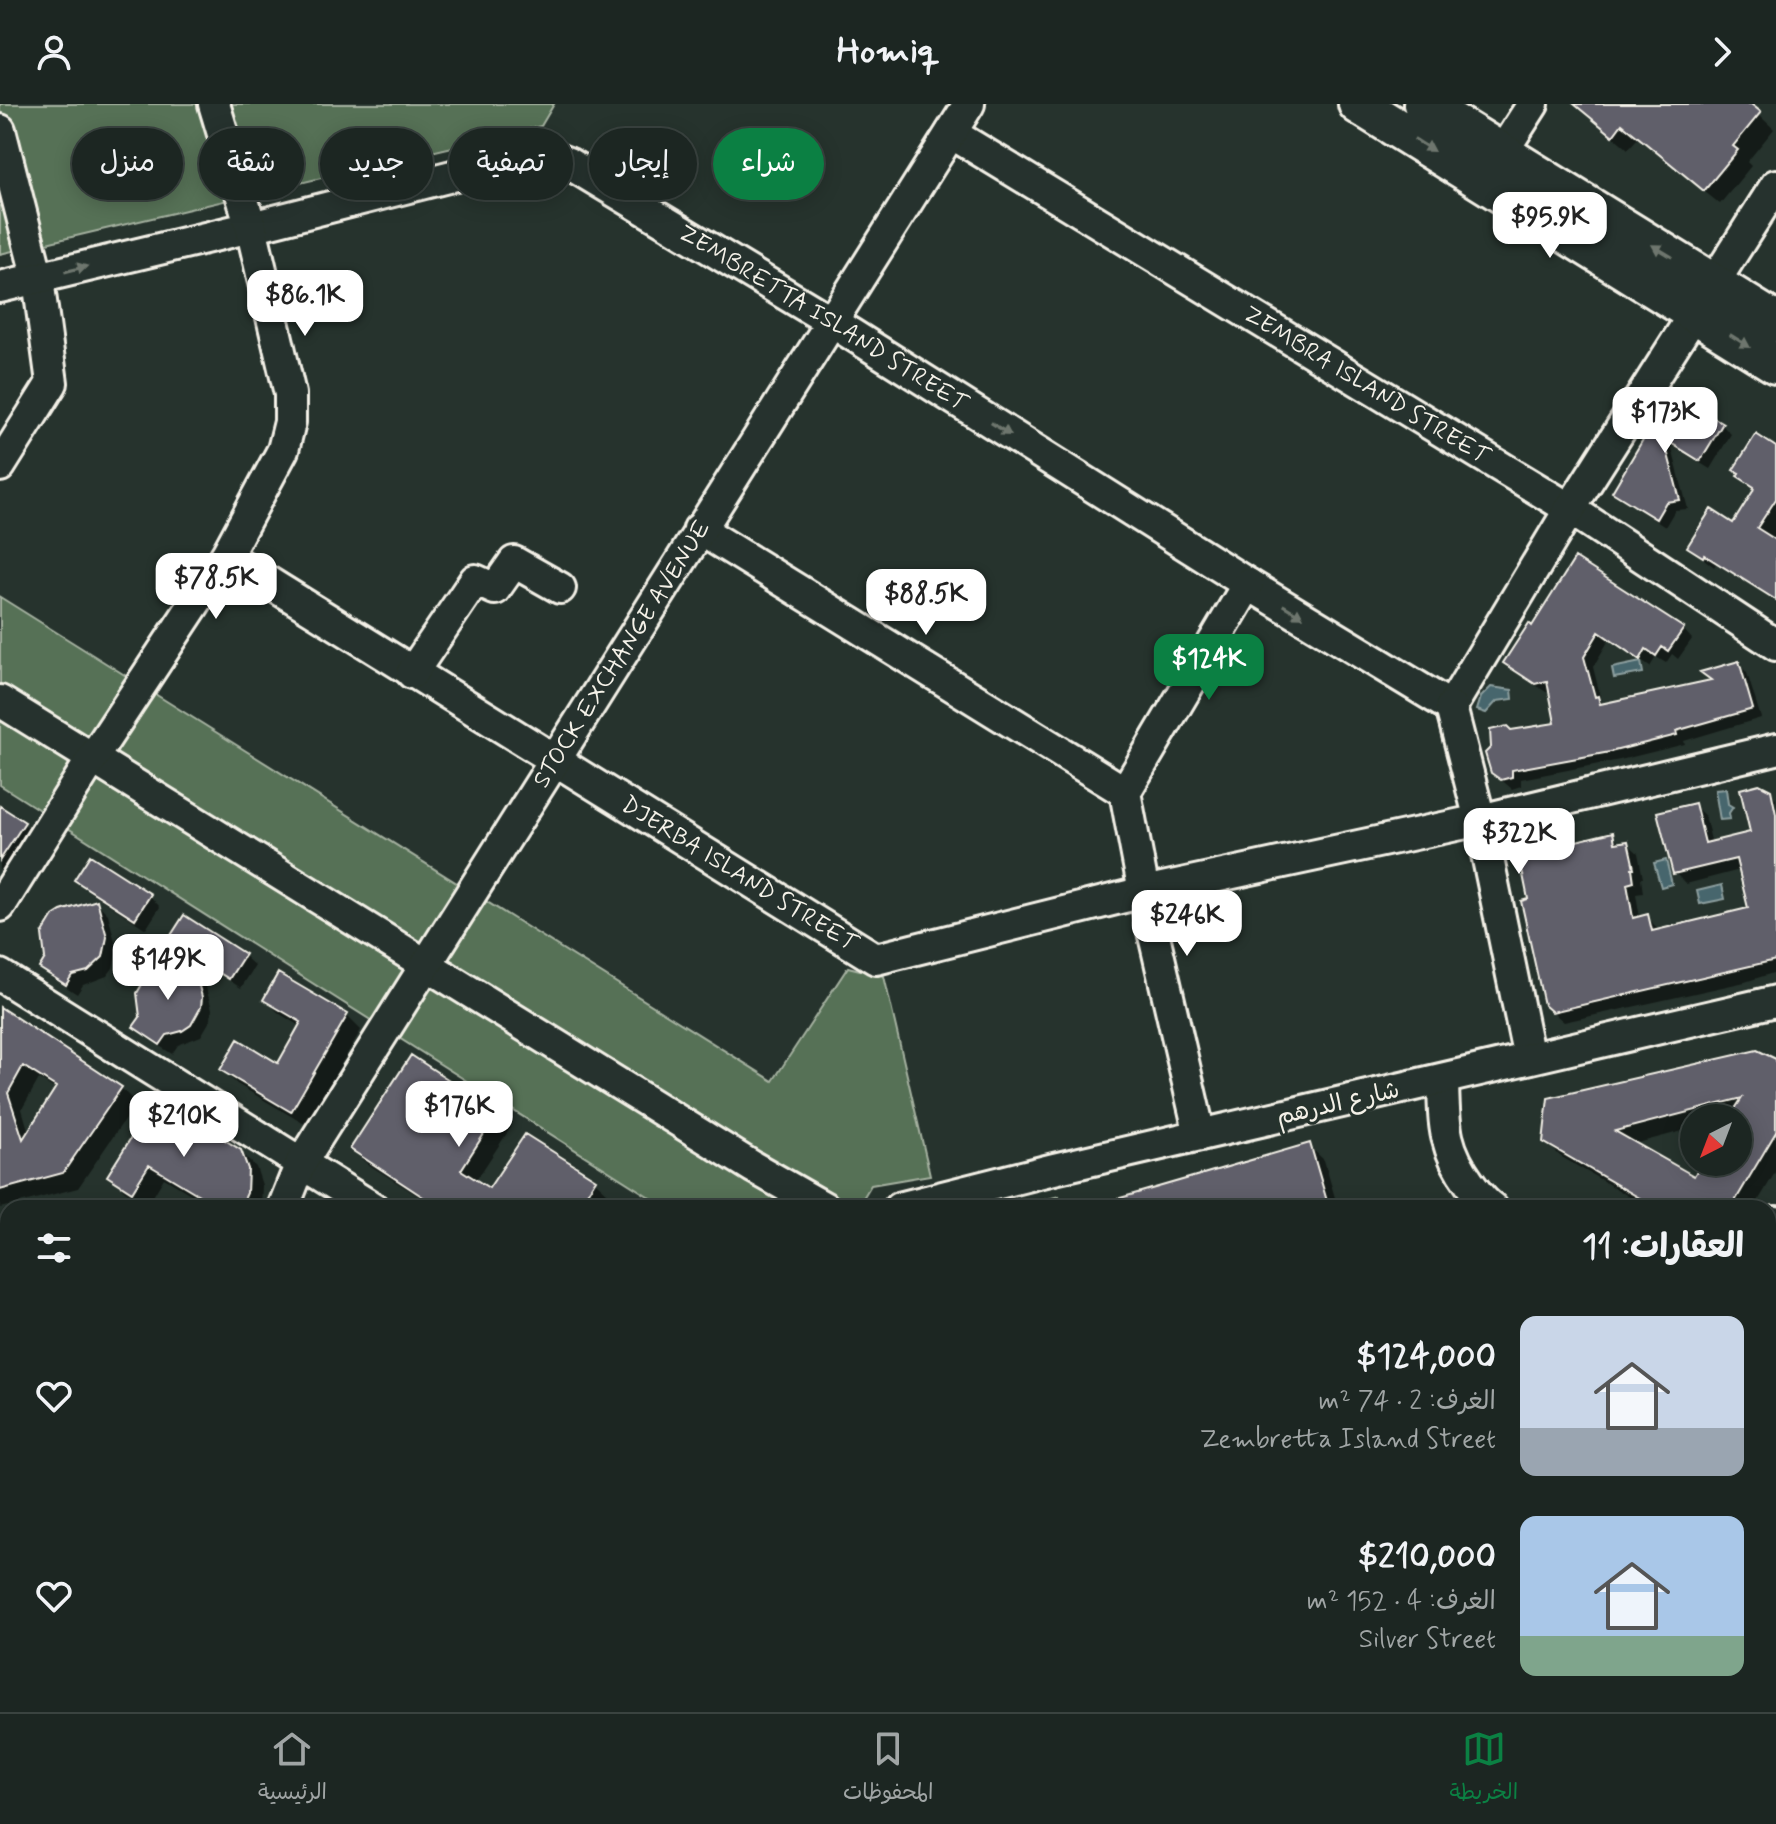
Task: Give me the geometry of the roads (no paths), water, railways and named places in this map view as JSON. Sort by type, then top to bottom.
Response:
[{"type":"main road","points":[[1358,104],[1704,298],[1776,322]]},
{"type":"main road","points":[[1423,104],[1501,154],[1704,298],[1776,364]]},
{"type":"street","points":[[0,906],[92,759],[226,556],[283,450],[290,422],[290,394],[251,227],[214,104]]},
{"type":"street","name":"STOCK EXCHANGE AVENUE","points":[[286,1200],[301,1163],[969,104]]},
{"type":"street","points":[[1501,154],[1533,104]]},
{"type":"street","points":[[0,130],[38,279],[52,383],[0,466]]},
{"type":"street","name":"ZEMBRA ISLAND STREET","points":[[951,133],[1570,509],[1776,645]]},
{"type":"street","name":"ZEMBRETTA ISLAND STREET","points":[[0,287],[527,157],[547,155],[568,163],[832,322],[1248,584],[1451,707]]},
{"type":"street","points":[[1529,1058],[1480,820],[1451,707],[1570,509],[1776,185]]},
{"type":"street","points":[[699,529],[1125,792]]},
{"type":"street","name":"DJERBA ISLAND STREET","points":[[226,556],[876,959],[1144,892],[1480,820],[1776,749]]},
{"type":"street","points":[[412,673],[475,580],[495,589],[514,562],[560,588]]},
{"type":"street","points":[[1200,1135],[1144,892],[1125,792],[1248,584]]},
{"type":"street","points":[[0,701],[811,1200]]},
{"type":"street","points":[[0,975],[360,1200]]},
{"type":"street","name":"شارع الدرهم","points":[[949,1200],[1200,1135],[1776,1001]]},
{"type":"street","points":[[1443,1080],[1445,1132],[1455,1164],[1483,1200]]},
{"type":"water","points":[[1641,662],[1643,673],[1614,678],[1612,668]]},
{"type":"water","points":[[1491,687],[1512,690],[1513,699],[1497,701],[1486,713],[1477,710],[1481,697]]},
{"type":"water","points":[[1726,789],[1728,804],[1733,807],[1729,813],[1730,819],[1720,820],[1715,790]]},
{"type":"water","points":[[1546,830],[1550,844],[1521,850],[1518,835]]},
{"type":"water","points":[[1666,860],[1672,884],[1661,887],[1654,863]]},
{"type":"water","points":[[1722,885],[1725,899],[1700,904],[1697,891]]}]
